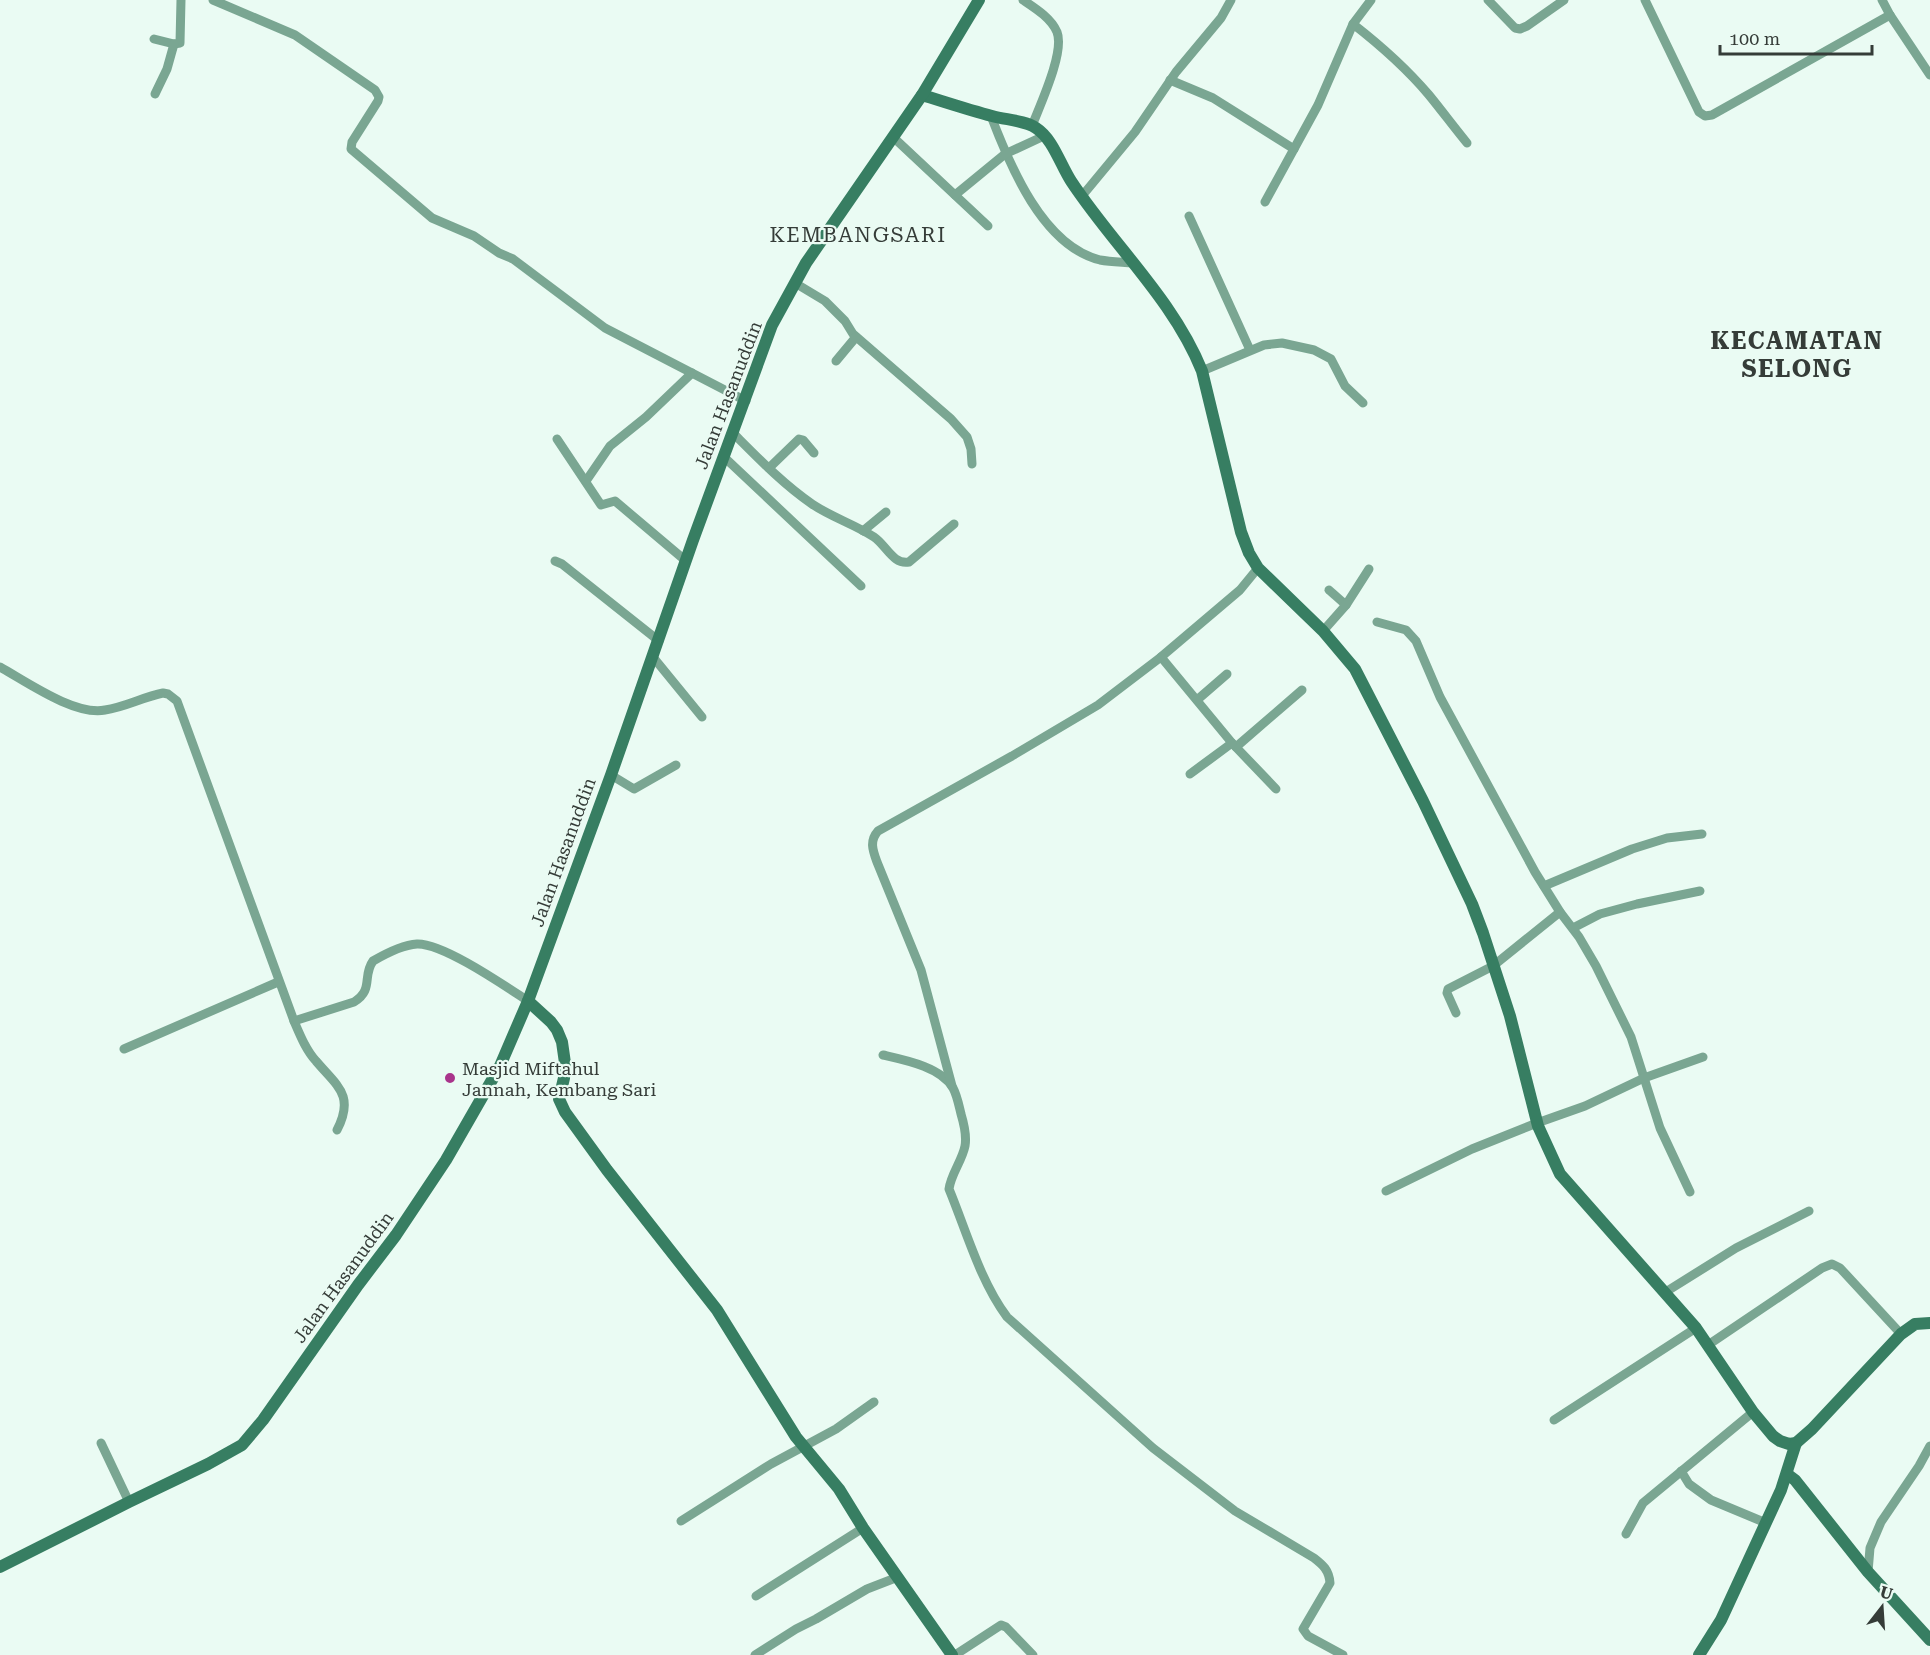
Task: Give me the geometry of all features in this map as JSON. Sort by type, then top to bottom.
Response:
[{"type":"street","points":[[154,39],[174,45],[180,43],[181,0]]},
{"type":"street","points":[[213,0],[295,35],[375,90],[378,101],[352,142],[351,149],[432,218],[474,236],[519,264],[605,328],[746,401]]},
{"type":"street","name":"Jalan Hasanuddin","points":[[0,1567],[242,1445],[254,1432],[430,1185],[491,1085],[528,1001],[772,325],[806,263],[922,95],[979,0]]},
{"type":"street","points":[[1023,0],[1045,16],[1059,38],[1058,52],[1032,126]]},
{"type":"street","points":[[1082,196],[1135,132],[1170,80],[1216,25],[1231,0]]},
{"type":"street","points":[[1264,202],[1321,99],[1353,24],[1371,0]]},
{"type":"street","points":[[1488,0],[1515,28],[1520,29],[1564,0]]},
{"type":"street","points":[[1645,0],[1699,112],[1705,116],[1712,115],[1890,15]]},
{"type":"street","points":[[1882,0],[1930,75]]},
{"type":"street","points":[[1353,24],[1409,74],[1467,143]]},
{"type":"street","points":[[155,94],[167,69],[174,45]]},
{"type":"street","points":[[1170,80],[1213,98],[1294,149]]},
{"type":"street","points":[[922,95],[1032,126],[1044,136],[1082,196],[1177,321],[1202,371],[1241,532],[1249,553],[1258,568],[1323,631],[1355,669],[1472,904],[1510,1017],[1537,1123],[1551,1158],[1567,1184],[1696,1328],[1753,1412],[1773,1436],[1789,1444],[1796,1443]]},
{"type":"street","points":[[992,116],[1005,154],[1026,196],[1051,227],[1073,247],[1099,259],[1133,263]]},
{"type":"street","points":[[955,195],[1005,154],[1044,136]]},
{"type":"street","points":[[893,137],[988,226]]},
{"type":"street","points":[[1189,216],[1250,350]]},
{"type":"street","points":[[795,283],[825,301],[845,321],[856,337],[951,419],[967,437],[971,448],[972,464]]},
{"type":"street","points":[[836,361],[856,337]]},
{"type":"street","points":[[1202,371],[1275,342],[1314,350],[1331,359],[1346,386],[1363,403]]},
{"type":"street","points":[[586,481],[610,446],[646,417],[692,373]]},
{"type":"street","points":[[733,433],[778,477],[813,505],[877,539],[895,559],[903,563],[909,562],[954,524]]},
{"type":"street","points":[[557,439],[601,505],[615,501],[686,561]]},
{"type":"street","points":[[769,468],[799,439],[803,440],[814,453]]},
{"type":"street","points":[[724,457],[861,586]]},
{"type":"street","points":[[863,531],[886,512]]},
{"type":"street","points":[[555,561],[562,564],[659,641]]},
{"type":"street","points":[[1258,568],[1240,590],[1161,657],[1098,705],[878,831],[874,835],[872,844],[921,970],[965,1128],[966,1143],[949,1189],[985,1279],[999,1306],[1017,1327],[1154,1448],[1235,1511],[1314,1557],[1325,1567],[1330,1583],[1303,1629],[1308,1636],[1343,1655]]},
{"type":"street","points":[[1323,631],[1346,605],[1370,569]]},
{"type":"street","points":[[1329,590],[1346,605]]},
{"type":"street","points":[[1377,622],[1406,630],[1416,641],[1440,697],[1534,872],[1560,912],[1573,927],[1596,966],[1630,1037],[1660,1128],[1690,1192]]},
{"type":"street","points":[[653,657],[702,717]]},
{"type":"street","points":[[1161,657],[1234,745],[1276,789]]},
{"type":"street","points":[[0,667],[83,710],[94,712],[106,710],[163,693],[177,701],[294,1021],[309,1052],[340,1088],[344,1106],[337,1130]]},
{"type":"street","points":[[1197,700],[1227,674]]},
{"type":"street","points":[[1190,774],[1234,745],[1302,690]]},
{"type":"street","points":[[609,779],[634,789],[676,765]]},
{"type":"street","points":[[1544,885],[1632,849],[1667,838],[1702,834]]},
{"type":"street","points":[[1573,927],[1600,915],[1637,904],[1700,891]]},
{"type":"street","points":[[1456,1012],[1446,993],[1448,989],[1493,966],[1560,912]]},
{"type":"street","points":[[294,1021],[360,998],[367,987],[370,965],[373,961],[411,945],[419,944],[435,948],[479,970],[528,1001],[551,1022],[561,1042],[565,1063],[560,1105],[607,1170],[717,1310],[796,1437],[839,1490],[863,1528],[953,1655],[1001,1625],[1006,1627],[1033,1655]]},
{"type":"street","points":[[124,1049],[278,982]]},
{"type":"street","points":[[883,1054],[923,1065],[952,1086]]},
{"type":"street","points":[[1386,1191],[1472,1149],[1585,1106],[1644,1078],[1703,1057]]},
{"type":"street","points":[[1664,1293],[1736,1248],[1809,1211]]},
{"type":"street","points":[[1708,1345],[1822,1268],[1832,1264],[1840,1268],[1901,1335]]},
{"type":"street","points":[[1699,1655],[1721,1620],[1766,1523],[1787,1474],[1796,1443],[1901,1335],[1915,1324],[1930,1323]]},
{"type":"street","points":[[1554,1420],[1696,1328]]},
{"type":"street","points":[[681,1521],[771,1464],[836,1429],[873,1402]]},
{"type":"street","points":[[1626,1534],[1643,1503],[1753,1412]]},
{"type":"street","points":[[101,1443],[129,1502]]},
{"type":"street","points":[[1868,1572],[1870,1548],[1881,1522],[1920,1466],[1930,1446]]},
{"type":"street","points":[[1681,1471],[1689,1484],[1711,1500],[1766,1523]]},
{"type":"street","points":[[1787,1474],[1795,1480],[1868,1572],[1930,1640]]},
{"type":"street","points":[[756,1596],[863,1528]]},
{"type":"street","points":[[755,1655],[867,1589],[898,1577]]},
{"type":"place","name":"Masjid Miftahul Jannah, Kembang Sari","points":[[450,1078]]},
{"type":"district","name":"KEMBANGSARI","points":[[858,235]]},
{"type":"district","name":"KECAMATAN SELONG","points":[[1797,355]]}]
